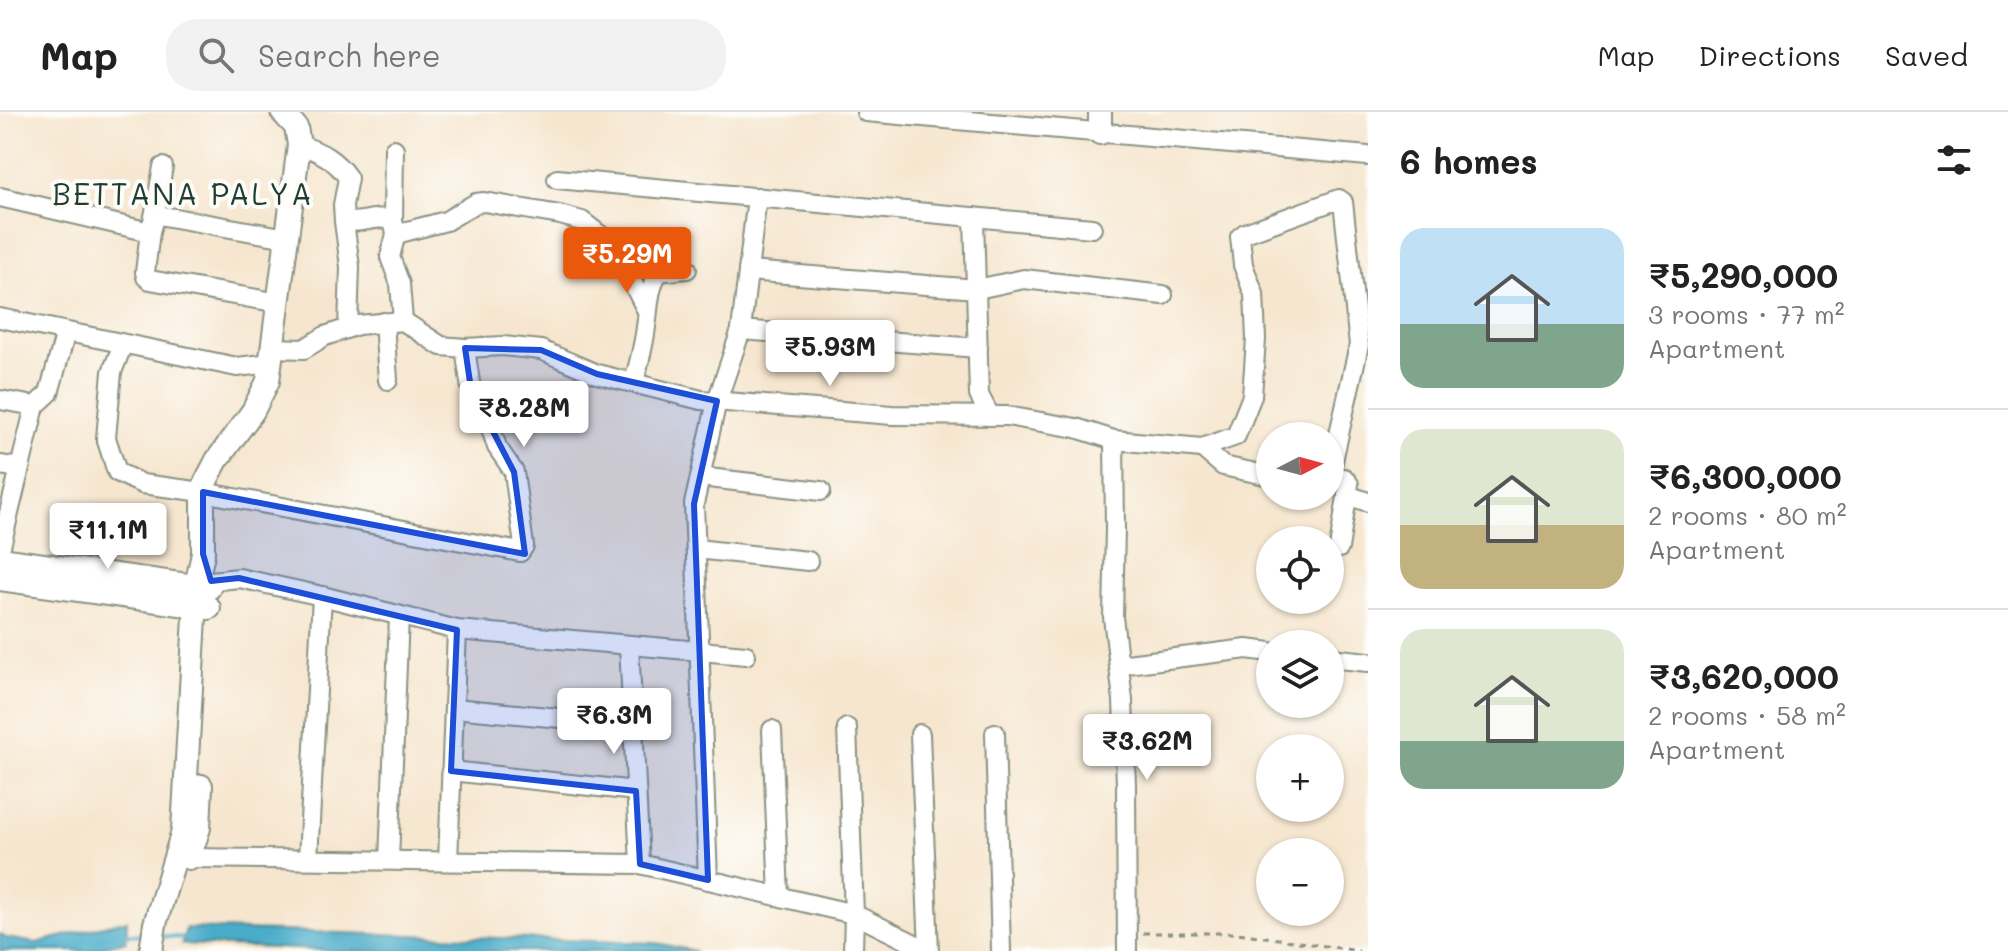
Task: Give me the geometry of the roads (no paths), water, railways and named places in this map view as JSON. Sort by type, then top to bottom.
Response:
[{"type":"street","points":[[158,941],[190,832],[199,828],[205,594],[203,492],[217,460],[253,411],[268,381],[272,356],[299,145],[296,127],[282,112]]},
{"type":"street","points":[[866,112],[1093,122],[1368,156]]},
{"type":"street","points":[[993,112],[1368,145]]},
{"type":"street","points":[[299,145],[339,164],[348,178],[343,205],[350,267],[348,328]]},
{"type":"street","points":[[394,149],[395,227],[390,257],[400,284],[403,321]]},
{"type":"street","points":[[163,167],[146,277],[279,303]]},
{"type":"street","points":[[557,179],[1092,228]]},
{"type":"street","points":[[0,197],[152,224]]},
{"type":"street","points":[[708,880],[694,504],[717,401],[741,330],[757,197]]},
{"type":"street","points":[[0,318],[237,367],[304,349],[325,336],[358,325],[403,321],[441,346],[503,346],[541,350],[597,374],[701,400],[892,415],[1007,416],[1076,428],[1114,440],[1202,448],[1236,436],[1252,396],[1256,339],[1254,294],[1243,265],[1240,237],[1339,199],[1343,202],[1359,345],[1342,422]]},
{"type":"street","points":[[344,221],[351,223],[385,218],[395,227],[446,221],[476,203],[484,202],[582,221],[613,245],[647,311]]},
{"type":"street","points":[[152,224],[158,215],[287,238]]},
{"type":"street","points":[[974,217],[979,395],[990,416]]},
{"type":"street","points":[[634,383],[652,282],[658,272],[687,269]]},
{"type":"street","points":[[748,271],[977,289],[1024,279],[1163,295]]},
{"type":"street","points":[[384,322],[388,380]]},
{"type":"street","points":[[741,330],[978,348]]},
{"type":"street","points":[[0,550],[35,406],[49,393],[66,332]]},
{"type":"street","points":[[123,344],[112,372],[106,438],[117,472],[142,484],[203,492],[520,552],[524,546],[514,472],[497,447],[485,410],[471,389],[465,348]]},
{"type":"street","points":[[0,400],[35,406]]},
{"type":"street","points":[[1114,440],[1113,617],[1123,700],[1127,942]]},
{"type":"street","points":[[1202,448],[1223,466],[1256,473]]},
{"type":"street","points":[[0,465],[20,468]]},
{"type":"street","points":[[700,477],[821,491]]},
{"type":"street","points":[[1342,526],[1349,484],[1344,479]]},
{"type":"street","points":[[1347,495],[1368,502]]},
{"type":"street","points":[[696,549],[808,561]]},
{"type":"street","points":[[0,559],[205,594]]},
{"type":"street","points":[[0,579],[205,594],[239,578],[457,630],[746,655]]},
{"type":"street","points":[[308,859],[322,596]]},
{"type":"street","points":[[389,860],[399,616]]},
{"type":"street","points":[[448,861],[457,630]]},
{"type":"street","points":[[629,645],[640,864]]},
{"type":"street","points":[[1119,665],[1256,650]]},
{"type":"street","points":[[1344,659],[1368,662]]},
{"type":"street","points":[[454,708],[633,725]]},
{"type":"street","points":[[847,728],[853,951]]},
{"type":"street","points":[[772,730],[779,896]]},
{"type":"street","points":[[995,733],[1001,951]]},
{"type":"street","points":[[189,858],[640,864],[854,914],[929,951],[920,734]]},
{"type":"street","points":[[451,771],[636,791]]},
{"type":"street","points":[[158,941],[189,858],[190,832]]},
{"type":"water","points":[[127,920],[126,941],[89,951],[0,951],[0,934],[6,938],[36,943]]},
{"type":"water","points":[[186,928],[656,943],[696,951],[343,951],[182,944]]},
{"type":"waterway","points":[[123,934],[146,935]]},
{"type":"waterway","points":[[159,936],[186,938]]},
{"type":"district","name":"BETTANA PALYA","points":[[183,193]]}]
